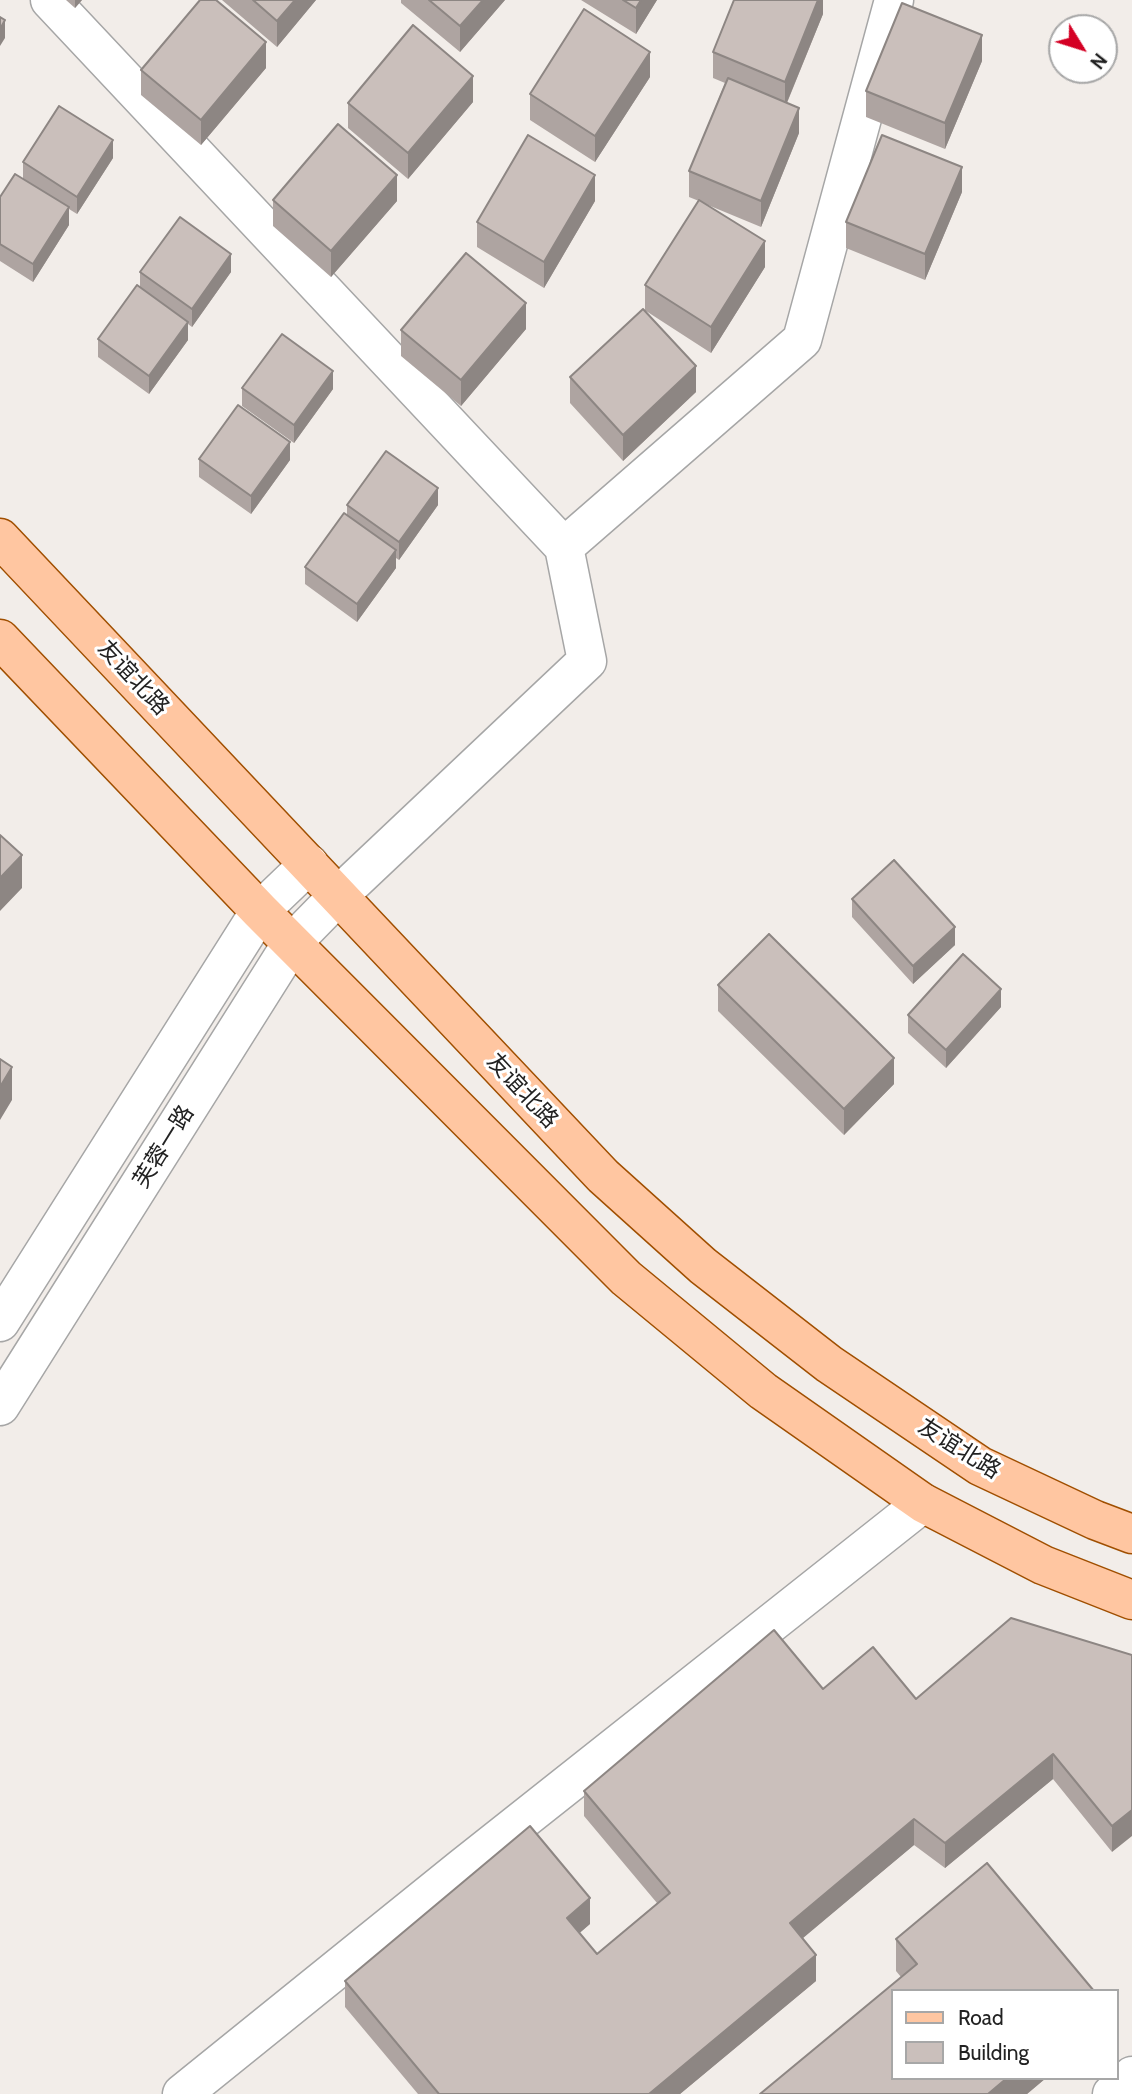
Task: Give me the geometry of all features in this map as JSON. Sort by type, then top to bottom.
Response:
[{"type":"main road","name":"友谊北路","points":[[0,538],[603,1176],[704,1266],[829,1364],[980,1465],[1095,1520],[1132,1534]]},
{"type":"main road","points":[[0,639],[260,911],[626,1279],[763,1391],[923,1503],[1043,1565],[1132,1600]]},
{"type":"street","points":[[50,0],[564,547],[802,340],[894,0]]},
{"type":"street","name":"芙蓉一路","points":[[0,1406],[292,943],[338,896],[587,661],[564,547]]},
{"type":"street","name":"芙蓉一路","points":[[0,1322],[260,911],[309,864]]},
{"type":"street","points":[[182,2094],[923,1503]]},
{"type":"street","points":[[1112,2094],[1132,2076]]},
{"type":"building","points":[[200,0],[216,0],[266,42],[201,120],[141,70]]},
{"type":"building","points":[[253,0],[295,0],[277,21]]},
{"type":"building","points":[[429,0],[483,0],[460,26]]},
{"type":"building","points":[[623,0],[641,0],[636,8]]},
{"type":"building","points":[[734,0],[818,0],[785,82],[713,52]]},
{"type":"building","points":[[902,3],[982,35],[945,123],[866,91]]},
{"type":"building","points":[[584,9],[650,52],[595,136],[530,94]]},
{"type":"building","points":[[413,25],[473,76],[408,153],[348,103]]},
{"type":"building","points":[[728,78],[799,108],[761,201],[689,171]]},
{"type":"building","points":[[59,106],[113,140],[77,197],[23,162]]},
{"type":"building","points":[[338,124],[397,175],[331,251],[273,200]]},
{"type":"building","points":[[528,135],[595,175],[544,262],[477,222]]},
{"type":"building","points":[[882,135],[962,167],[925,254],[846,222]]},
{"type":"building","points":[[15,174],[69,207],[33,264],[0,244],[0,197]]},
{"type":"building","points":[[699,200],[765,241],[711,327],[645,285]]},
{"type":"building","points":[[180,217],[231,254],[192,309],[140,272]]},
{"type":"building","points":[[466,253],[526,303],[461,380],[401,330]]},
{"type":"building","points":[[137,285],[188,322],[149,376],[98,339]]},
{"type":"building","points":[[643,309],[696,366],[623,435],[570,377]]},
{"type":"building","points":[[282,334],[333,371],[294,425],[242,388]]},
{"type":"building","points":[[238,405],[290,442],[251,496],[199,459]]},
{"type":"building","points":[[386,451],[438,488],[399,542],[347,505]]},
{"type":"building","points":[[344,513],[396,550],[357,604],[305,567]]},
{"type":"building","points":[[0,835],[22,855],[0,878]]},
{"type":"building","points":[[894,860],[955,927],[913,966],[852,899]]},
{"type":"building","points":[[769,934],[894,1058],[844,1109],[718,985]]},
{"type":"building","points":[[963,954],[1001,989],[946,1050],[908,1015]]},
{"type":"building","points":[[0,1059],[12,1067],[0,1087]]},
{"type":"building","points":[[1011,1618],[1132,1655],[1132,1810],[1112,1826],[1053,1754],[945,1843],[914,1819],[790,1923],[816,1955],[649,2094],[439,2094],[345,1981],[530,1826],[590,1898],[567,1918],[597,1954],[670,1893],[584,1791],[774,1630],[823,1689],[873,1647],[916,1699]]},
{"type":"building","points":[[987,1863],[1092,1989],[890,1989],[890,2080],[1005,2080],[988,2094],[760,2094],[917,1964],[896,1939]]}]
